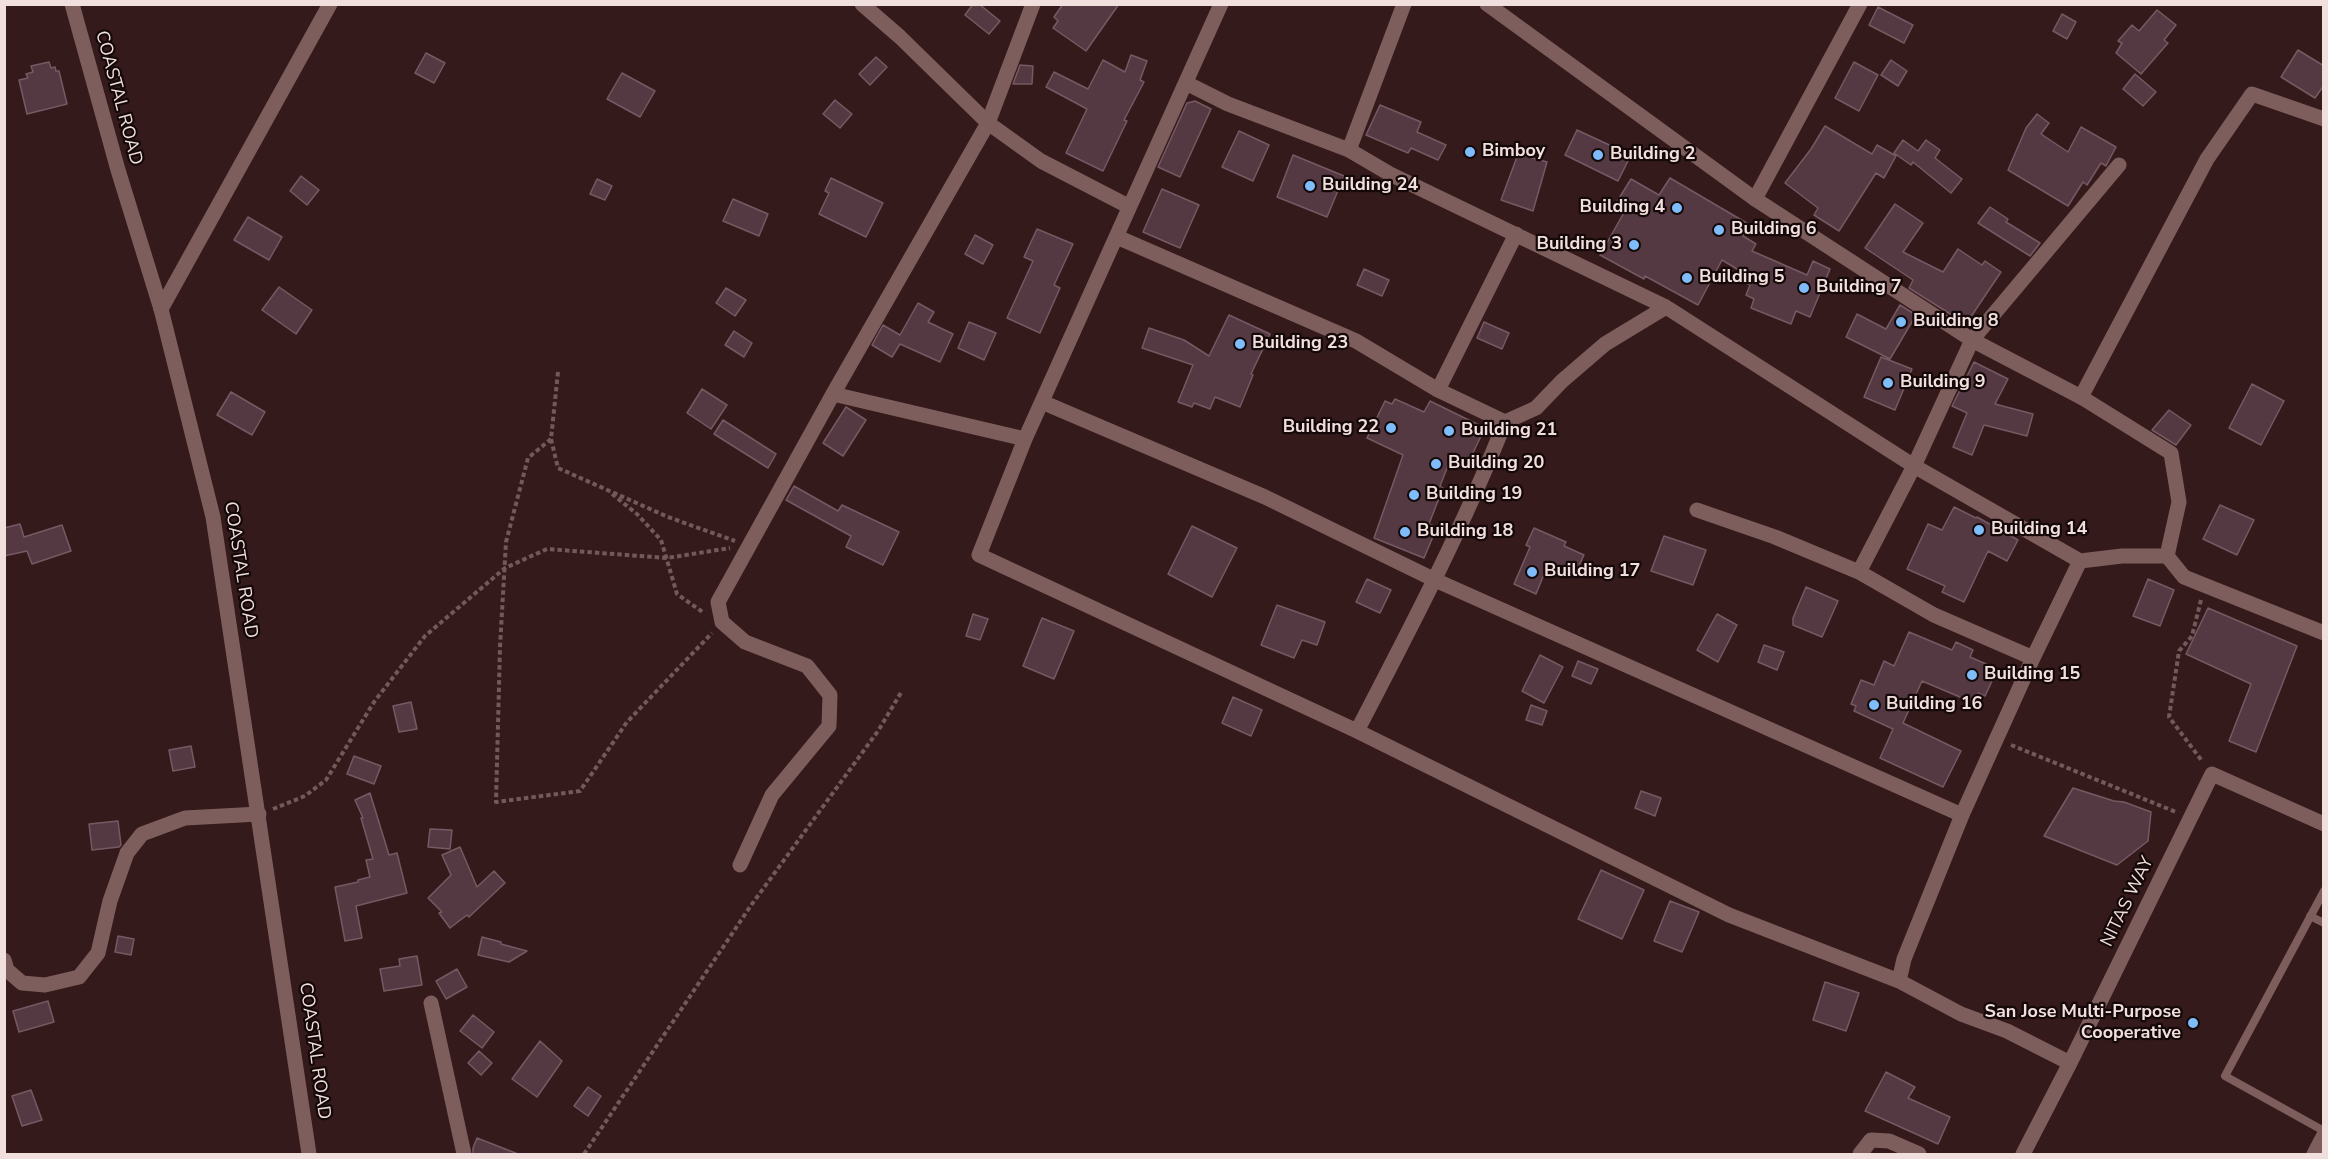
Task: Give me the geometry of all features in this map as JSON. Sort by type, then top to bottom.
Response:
[{"type":"street","name":"COASTAL ROAD","points":[[72,4],[118,170],[160,309],[213,517],[309,1155]]},
{"type":"street","points":[[160,309],[330,4]]},
{"type":"street","points":[[862,4],[900,37],[988,123],[1041,161],[1128,206]]},
{"type":"street","points":[[740,865],[772,795],[829,726],[830,694],[807,666],[745,642],[722,622],[718,602],[833,394],[988,123],[1033,4]]},
{"type":"street","points":[[1221,4],[1128,206],[1118,237],[1025,439],[980,555],[1357,730],[1729,915],[1899,981],[1961,1014],[2007,1031],[2070,1063]]},
{"type":"street","points":[[1349,150],[1404,4]]},
{"type":"street","points":[[1486,4],[1755,199],[1972,340],[2081,397],[2171,453],[2179,502],[2167,556]]},
{"type":"street","points":[[1755,199],[1860,4]]},
{"type":"street","points":[[1186,83],[1228,104],[1349,150],[1390,174],[1665,307],[1914,466],[2080,561],[2122,556],[2167,556]]},
{"type":"street","points":[[2081,397],[2207,159],[2252,94],[2324,119]]},
{"type":"street","points":[[1859,573],[1914,466],[1972,340],[2119,165]]},
{"type":"street","points":[[1438,390],[1516,234]]},
{"type":"street","points":[[1118,237],[1356,341],[1438,390],[1505,422]]},
{"type":"street","points":[[1357,730],[1435,580],[1482,480],[1505,422],[1536,408],[1562,381],[1605,344],[1665,307]]},
{"type":"street","points":[[833,394],[1025,439]]},
{"type":"street","points":[[1042,402],[1265,497],[1435,580],[1962,815]]},
{"type":"street","points":[[1697,510],[1774,537],[1859,573],[1934,615],[2033,658]]},
{"type":"street","points":[[2167,556],[2184,577],[2324,633]]},
{"type":"street","points":[[1899,981],[1904,959],[1962,815],[2080,561]]},
{"type":"street","points":[[2212,774],[2324,824]]},
{"type":"street","name":"NITAS WAY","points":[[2023,1155],[2212,774]]},
{"type":"street","points":[[4,960],[7,970],[22,983],[45,985],[79,977],[98,953],[110,901],[127,854],[142,834],[186,818],[259,814]]},
{"type":"street","points":[[431,1003],[464,1155]]},
{"type":"street","points":[[2314,1155],[2324,1133]]},
{"type":"street","points":[[1860,1155],[1871,1140],[1889,1141],[1919,1155]]},
{"type":"lane","points":[[2324,891],[2225,1076],[2324,1133]]},
{"type":"lane","points":[[2310,916],[2324,923]]},
{"type":"path","points":[[558,372],[551,439],[558,468],[668,517],[748,546]]},
{"type":"path","points":[[551,439],[528,458],[506,542],[500,647],[496,802],[580,791],[627,722],[722,622],[697,610],[677,594],[661,540],[606,489]]},
{"type":"path","points":[[259,814],[305,796],[326,780],[374,702],[425,636],[505,568],[547,549],[667,558],[748,546]]},
{"type":"path","points":[[2205,585],[2192,636],[2180,651],[2169,717],[2212,774]]},
{"type":"path","points":[[584,1155],[752,904],[878,731],[902,691]]},
{"type":"path","points":[[1996,739],[2191,818]]},
{"type":"building","points":[[973,4],[979,4],[1000,21],[989,34],[965,15]]},
{"type":"building","points":[[1063,4],[1119,4],[1086,51],[1053,28],[1058,21],[1054,17]]},
{"type":"building","points":[[1878,7],[1913,25],[1904,43],[1869,25]]},
{"type":"building","points":[[2157,10],[2176,25],[2164,40],[2168,43],[2141,74],[2116,53],[2122,43],[2118,41],[2132,25],[2139,31]]},
{"type":"building","points":[[2062,14],[2076,22],[2067,39],[2053,31]]},
{"type":"building","points":[[2298,50],[2324,66],[2324,85],[2315,98],[2281,77]]},
{"type":"building","points":[[426,53],[445,63],[434,83],[415,73]]},
{"type":"building","points":[[1131,55],[1147,61],[1140,80],[1144,82],[1124,120],[1127,121],[1103,171],[1066,153],[1087,109],[1046,87],[1054,72],[1088,89],[1103,60],[1125,72]]},
{"type":"building","points":[[876,57],[887,67],[870,85],[859,74]]},
{"type":"building","points":[[1891,60],[1907,71],[1898,86],[1881,75]]},
{"type":"building","points":[[49,62],[51,68],[55,67],[56,71],[59,71],[67,104],[27,114],[19,80],[28,78],[26,74],[33,72],[31,66]]},
{"type":"building","points":[[1854,62],[1878,75],[1859,111],[1835,98]]},
{"type":"building","points":[[1020,65],[1033,66],[1032,84],[1013,84]]},
{"type":"building","points":[[622,73],[655,91],[640,117],[607,99]]},
{"type":"building","points":[[2135,74],[2156,92],[2143,106],[2123,89]]},
{"type":"building","points":[[835,100],[852,114],[840,128],[823,114]]},
{"type":"building","points":[[1195,101],[1211,109],[1180,177],[1158,167],[1187,103]]},
{"type":"building","points":[[1380,105],[1421,122],[1417,132],[1446,145],[1438,160],[1411,148],[1408,153],[1366,135]]},
{"type":"building","points":[[2037,114],[2049,123],[2041,134],[2068,152],[2081,127],[2116,147],[2106,166],[2101,163],[2087,185],[2083,182],[2068,206],[2008,170],[2026,128]]},
{"type":"building","points":[[1825,126],[1872,154],[1877,145],[1896,156],[1884,178],[1876,173],[1839,231],[1814,215],[1818,208],[1785,183]]},
{"type":"building","name":"Building 2","points":[[1577,130],[1631,155],[1618,181],[1565,155]]},
{"type":"building","points":[[1239,131],[1269,145],[1253,181],[1222,167]]},
{"type":"building","points":[[1903,140],[1918,151],[1926,140],[1940,150],[1935,158],[1962,179],[1951,193],[1913,162],[1911,165],[1894,153]]},
{"type":"building","points":[[1518,154],[1547,162],[1533,211],[1501,200]]},
{"type":"building","name":"Building 24","points":[[1293,155],[1344,176],[1327,217],[1277,197]]},
{"type":"building","points":[[301,176],[319,190],[307,205],[290,191]]},
{"type":"building","points":[[831,178],[883,203],[866,237],[819,214],[829,193],[825,191]]},
{"type":"building","points":[[1670,178],[1750,225],[1743,236],[1756,244],[1752,251],[1807,275],[1813,261],[1830,269],[1810,317],[1796,311],[1791,324],[1751,308],[1754,299],[1746,295],[1750,285],[1744,282],[1747,275],[1722,260],[1698,305],[1600,255],[1626,209],[1616,203],[1631,179],[1659,195]]},
{"type":"building","points":[[597,179],[612,186],[605,200],[590,194]]},
{"type":"building","points":[[1162,189],[1199,205],[1180,248],[1143,232]]},
{"type":"building","points":[[733,199],[768,214],[759,236],[723,221]]},
{"type":"building","points":[[1895,204],[1923,223],[1903,252],[1943,272],[1958,249],[1982,265],[1985,261],[2001,272],[1966,324],[1909,288],[1913,280],[1865,248]]},
{"type":"building","points":[[1990,207],[2008,219],[2006,222],[2040,243],[2030,256],[1978,223]]},
{"type":"building","points":[[248,217],[282,237],[269,260],[234,240]]},
{"type":"building","points":[[1037,229],[1073,244],[1054,285],[1060,288],[1040,333],[1007,318],[1033,261],[1024,257]]},
{"type":"building","points":[[975,235],[993,245],[983,264],[965,254]]},
{"type":"building","points":[[1364,269],[1389,280],[1382,296],[1357,285]]},
{"type":"building","points":[[279,287],[312,310],[296,334],[262,310]]},
{"type":"building","points":[[726,288],[746,300],[735,316],[716,303]]},
{"type":"building","points":[[918,303],[934,312],[928,322],[953,334],[940,362],[900,344],[892,357],[872,345],[883,325],[900,335]]},
{"type":"building","points":[[1900,305],[1916,315],[1890,359],[1846,337],[1857,314],[1886,329]]},
{"type":"building","points":[[1229,315],[1270,334],[1251,374],[1253,375],[1240,407],[1215,397],[1210,409],[1194,403],[1192,407],[1178,402],[1193,365],[1142,348],[1149,328],[1184,340],[1209,356]]},
{"type":"building","points":[[969,322],[996,333],[984,360],[958,348]]},
{"type":"building","points":[[1484,322],[1509,333],[1502,349],[1477,338]]},
{"type":"building","points":[[734,331],[752,343],[744,357],[725,345]]},
{"type":"building","name":"Building 9","points":[[1881,357],[1912,369],[1895,410],[1864,397]]},
{"type":"building","points":[[1974,362],[2008,379],[1995,404],[2033,414],[2027,436],[1984,425],[1972,455],[1953,447],[1967,413],[1952,406]]},
{"type":"building","points":[[2252,384],[2284,401],[2261,445],[2229,428]]},
{"type":"building","points":[[702,389],[727,405],[711,429],[687,413]]},
{"type":"building","points":[[231,392],[265,412],[252,435],[217,415]]},
{"type":"building","points":[[1395,399],[1424,412],[1430,401],[1485,428],[1469,461],[1453,453],[1429,524],[1437,527],[1424,558],[1374,538],[1403,455],[1367,438],[1385,401],[1392,404]]},
{"type":"building","points":[[846,407],[866,420],[843,456],[823,443]]},
{"type":"building","points":[[2169,410],[2191,425],[2176,445],[2152,430]]},
{"type":"building","points":[[723,420],[776,454],[768,468],[714,434]]},
{"type":"building","points":[[794,486],[838,511],[842,505],[899,532],[883,565],[846,547],[851,536],[786,500]]},
{"type":"building","points":[[2220,505],[2254,520],[2237,555],[2203,539]]},
{"type":"building","points":[[1954,507],[2018,540],[2007,561],[1988,551],[1964,602],[1942,592],[1945,586],[1907,569],[1928,524],[1942,530]]},
{"type":"building","points":[[20,524],[24,537],[62,525],[71,551],[32,564],[27,551],[4,556],[4,528]]},
{"type":"building","points":[[1192,526],[1237,548],[1212,597],[1168,574]]},
{"type":"building","points":[[1534,528],[1566,542],[1564,546],[1584,555],[1575,574],[1549,562],[1536,594],[1514,584],[1530,547],[1526,545]]},
{"type":"building","points":[[1664,536],[1706,550],[1693,585],[1651,571]]},
{"type":"building","points":[[1367,579],[1391,590],[1380,613],[1356,602]]},
{"type":"building","points":[[2148,579],[2174,590],[2160,626],[2133,616]]},
{"type":"building","points":[[1806,587],[1838,601],[1822,637],[1793,625],[1793,618]]},
{"type":"building","points":[[1277,605],[1325,622],[1317,645],[1302,640],[1294,658],[1261,645]]},
{"type":"building","points":[[2208,608],[2297,646],[2256,752],[2229,741],[2251,684],[2186,654]]},
{"type":"building","points":[[973,614],[988,619],[980,640],[966,636]]},
{"type":"building","points":[[1717,614],[1737,625],[1718,662],[1697,650]]},
{"type":"building","points":[[1042,618],[1074,631],[1054,679],[1023,666]]},
{"type":"building","points":[[1909,632],[1952,650],[1956,642],[1973,650],[1970,657],[1993,667],[1988,679],[1992,681],[1985,696],[1978,693],[1974,703],[1922,681],[1903,723],[1961,751],[1943,787],[1880,758],[1893,729],[1854,711],[1856,706],[1851,704],[1861,680],[1874,685],[1884,661],[1894,666]]},
{"type":"building","points":[[1764,645],[1784,652],[1777,670],[1758,662]]},
{"type":"building","points":[[1540,655],[1563,667],[1544,703],[1522,691]]},
{"type":"building","points":[[1578,661],[1598,669],[1591,684],[1572,676]]},
{"type":"building","points":[[1233,697],[1262,710],[1251,736],[1222,723]]},
{"type":"building","points":[[411,702],[417,729],[399,732],[393,706]]},
{"type":"building","points":[[1531,705],[1547,711],[1542,725],[1526,720]]},
{"type":"building","points":[[191,746],[195,767],[173,771],[169,750]]},
{"type":"building","points":[[354,756],[381,766],[374,784],[347,774]]},
{"type":"building","points":[[2073,788],[2151,812],[2148,841],[2117,865],[2044,836]]},
{"type":"building","points":[[1641,791],[1661,798],[1655,816],[1635,808]]},
{"type":"building","points":[[370,793],[389,855],[397,853],[407,893],[356,906],[362,938],[345,941],[335,887],[370,877],[366,860],[373,859],[361,818],[363,818],[355,800]]},
{"type":"building","points":[[118,821],[121,845],[92,850],[89,824]]},
{"type":"building","points":[[430,829],[452,830],[450,849],[428,847]]},
{"type":"building","points":[[460,847],[477,887],[494,871],[505,883],[469,917],[467,915],[450,928],[439,913],[442,912],[428,898],[451,875],[442,855]]},
{"type":"building","points":[[1601,870],[1644,890],[1622,939],[1578,919]]},
{"type":"building","points":[[1670,901],[1699,912],[1682,952],[1654,941]]},
{"type":"building","points":[[118,936],[134,939],[131,955],[115,952]]},
{"type":"building","points":[[482,937],[527,951],[509,962],[478,955]]},
{"type":"building","points":[[417,956],[422,985],[384,991],[380,969],[400,966],[399,959]]},
{"type":"building","points":[[457,969],[467,987],[446,999],[436,981]]},
{"type":"building","points":[[1825,982],[1859,993],[1846,1031],[1813,1020]]},
{"type":"building","points":[[48,1001],[54,1022],[19,1032],[13,1011]]},
{"type":"building","points":[[473,1015],[494,1032],[482,1048],[460,1031]]},
{"type":"building","points":[[540,1041],[562,1061],[537,1097],[512,1079]]},
{"type":"building","points":[[479,1051],[492,1063],[481,1075],[468,1063]]},
{"type":"building","points":[[1886,1072],[1915,1087],[1908,1098],[1950,1117],[1938,1144],[1865,1111]]},
{"type":"building","points":[[588,1087],[601,1096],[588,1116],[574,1106]]},
{"type":"building","points":[[31,1090],[42,1120],[22,1126],[12,1096]]},
{"type":"building","points":[[477,1138],[518,1154],[473,1155]]},
{"type":"place","name":"Bimboy","points":[[1470,152]]},
{"type":"place","name":"Building 2","points":[[1598,155]]},
{"type":"place","name":"Building 24","points":[[1310,186]]},
{"type":"place","name":"Building 4","points":[[1677,208]]},
{"type":"place","name":"Building 6","points":[[1719,230]]},
{"type":"place","name":"Building 3","points":[[1634,245]]},
{"type":"place","name":"Building 5","points":[[1687,278]]},
{"type":"place","name":"Building 7","points":[[1804,288]]},
{"type":"place","name":"Building 8","points":[[1901,322]]},
{"type":"place","name":"Building 23","points":[[1240,344]]},
{"type":"place","name":"Building 9","points":[[1888,383]]},
{"type":"place","name":"Building 22","points":[[1391,428]]},
{"type":"place","name":"Building 21","points":[[1449,431]]},
{"type":"place","name":"Building 20","points":[[1436,464]]},
{"type":"place","name":"Building 19","points":[[1414,495]]},
{"type":"place","name":"Building 14","points":[[1979,530]]},
{"type":"place","name":"Building 18","points":[[1405,532]]},
{"type":"place","name":"Building 17","points":[[1532,572]]},
{"type":"place","name":"Building 15","points":[[1972,675]]},
{"type":"place","name":"Building 16","points":[[1874,705]]},
{"type":"place","name":"San Jose Multi-Purpose Cooperative","points":[[2193,1023]]}]
